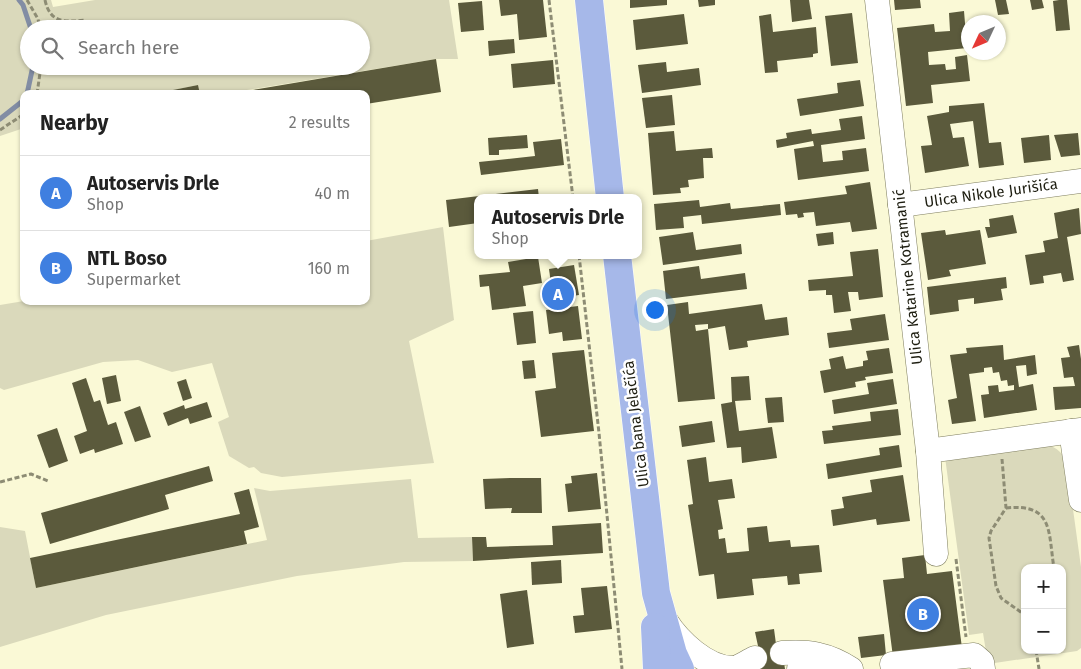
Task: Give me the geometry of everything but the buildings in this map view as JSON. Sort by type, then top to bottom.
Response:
[{"type":"main road","points":[[588,0],[610,194]]},
{"type":"main road","name":"Ulica bana Jelačića","points":[[617,259],[659,605],[673,654],[680,669]]},
{"type":"main road","name":"Ulica bana Jelačića","points":[[657,669],[654,633],[659,605]]},
{"type":"street","name":"Ulica Katarine Kotramanić","points":[[878,0],[928,451],[936,554]]},
{"type":"street","name":"Ulica Nikole Jurišića","points":[[900,206],[1081,181]]},
{"type":"street","points":[[928,451],[1076,430],[1081,500]]},
{"type":"street","points":[[659,605],[675,636],[688,649],[700,659],[728,666]]},
{"type":"street","points":[[790,661],[806,651],[832,657],[849,668]]},
{"type":"street","points":[[892,664],[974,655],[982,662],[983,669]]},
{"type":"path","points":[[27,0],[38,20]]},
{"type":"path","points":[[45,0],[55,19],[58,20]]},
{"type":"path","points":[[550,0],[573,194]]},
{"type":"path","points":[[38,90],[40,75]]},
{"type":"path","points":[[0,130],[20,117]]},
{"type":"path","points":[[579,259],[622,669]]},
{"type":"path","points":[[1000,441],[1006,508],[991,531],[989,538],[996,586],[1001,598],[1021,612]]},
{"type":"path","points":[[0,482],[31,474],[48,481]]},
{"type":"path","points":[[1006,508],[1017,506],[1038,512],[1047,521],[1053,564]]},
{"type":"path","points":[[1037,654],[1039,669]]},
{"type":"green space","points":[[0,0],[51,0],[53,7],[95,0],[449,0],[458,59],[436,59],[370,70],[370,20],[20,20],[20,75],[339,75],[247,90],[199,90],[198,85],[174,90],[20,90],[20,129],[0,136]]},
{"type":"green space","points":[[443,227],[454,320],[409,341],[434,463],[282,477],[261,473],[254,467],[249,468],[229,456],[218,422],[229,417],[212,363],[172,372],[138,360],[103,362],[4,390],[0,388],[0,305],[20,302],[20,305],[370,305],[370,240]]},
{"type":"green space","points":[[1045,444],[1054,447],[1062,454],[1067,466],[1081,567],[1081,648],[1077,651],[1066,653],[1066,564],[1021,564],[1021,654],[1056,654],[988,664],[983,633],[969,635],[945,457]]},
{"type":"green space","points":[[411,479],[418,538],[472,537],[473,561],[404,562],[297,576],[106,615],[0,647],[0,527],[25,531],[36,588],[267,540],[254,488],[270,491]]},
{"type":"waterway","points":[[19,0],[23,5],[28,20]]},
{"type":"waterway","points":[[28,90],[31,75]]},
{"type":"waterway","points":[[0,119],[20,103]]},
{"type":"place","name":"Autoservis Drle","points":[[558,294]]},
{"type":"place","name":"NTL Boso","points":[[923,614]]}]
